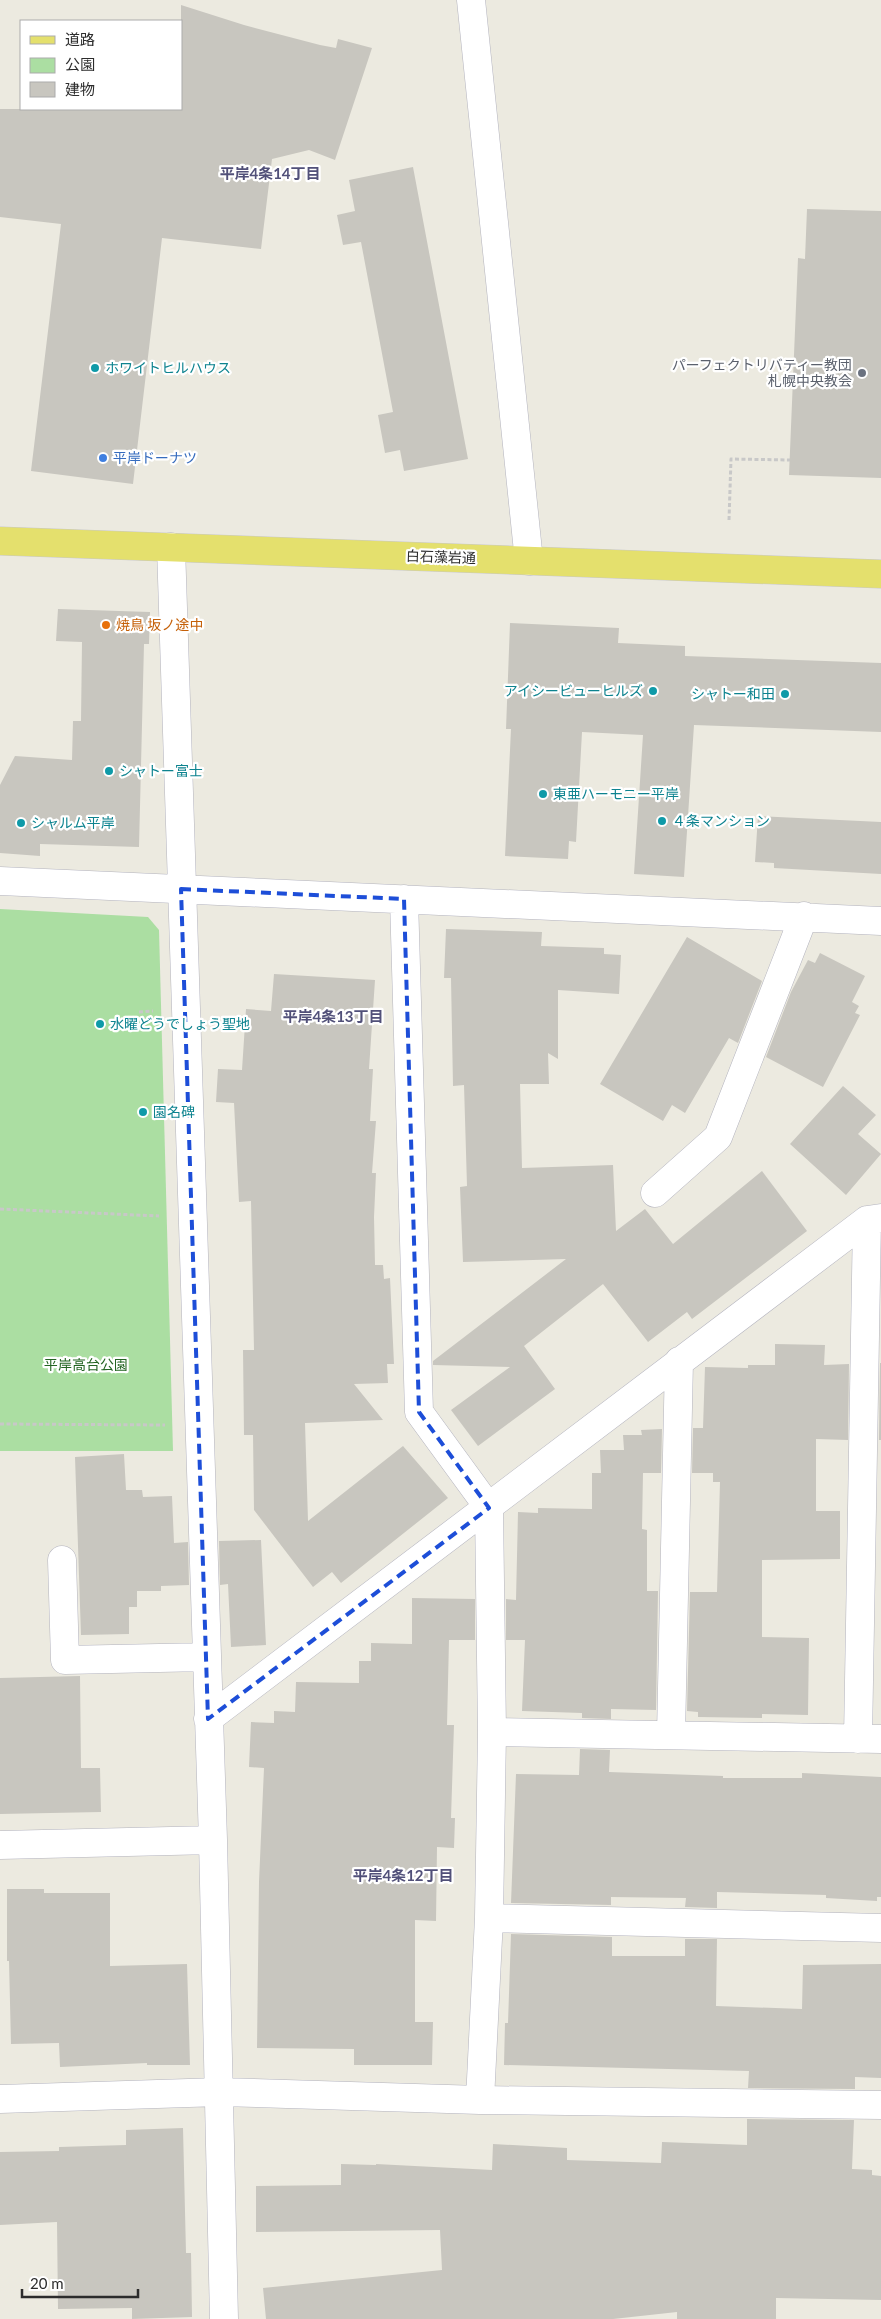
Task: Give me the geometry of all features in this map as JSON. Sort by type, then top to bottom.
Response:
[{"type":"main road","name":"白石藻岩通","points":[[0,541],[881,574]]},
{"type":"street","points":[[470,0],[529,561]]},
{"type":"street","points":[[171,547],[213,1840],[224,2319]]},
{"type":"street","points":[[0,881],[881,920]]},
{"type":"street","points":[[404,899],[419,1412],[489,1508],[492,1732],[489,1918],[480,2100]]},
{"type":"street","points":[[655,1193],[718,1138],[804,916]]},
{"type":"street","points":[[208,1719],[489,1508],[679,1361],[874,1219]]},
{"type":"street","points":[[492,1732],[870,1739],[874,1219]]},
{"type":"street","points":[[671,1735],[679,1361]]},
{"type":"street","points":[[62,1560],[65,1660],[206,1657]]},
{"type":"street","points":[[0,1845],[213,1840]]},
{"type":"street","points":[[489,1918],[881,1928]]},
{"type":"street","points":[[0,2099],[220,2092],[480,2100],[881,2104]]},
{"type":"path","points":[[729,520],[731,459],[790,460]]},
{"type":"path","points":[[0,1209],[162,1216]]},
{"type":"path","points":[[0,1424],[166,1425]]},
{"type":"highlighted area","points":[[181,889],[404,899],[419,1412],[489,1508],[208,1719]]},
{"type":"green space","name":"平岸高台公園","points":[[0,909],[148,917],[159,930],[173,1451],[0,1451]]},
{"type":"building","points":[[181,5],[244,25],[320,45],[336,48],[338,39],[372,48],[335,160],[309,150],[272,159],[261,249],[162,238],[133,484],[31,471],[61,224],[0,217],[0,109],[182,110]]},
{"type":"building","points":[[413,167],[468,459],[404,471],[400,450],[385,453],[378,415],[393,412],[361,242],[343,245],[337,215],[355,211],[349,180]]},
{"type":"building","points":[[807,209],[881,211],[881,478],[789,475],[798,258],[805,259]]},
{"type":"building","points":[[58,609],[150,612],[149,644],[144,644],[139,847],[40,844],[40,856],[0,853],[0,785],[15,756],[72,760],[73,721],[81,721],[82,642],[56,641]]},
{"type":"building","points":[[510,623],[619,628],[618,643],[685,646],[685,656],[881,663],[881,732],[694,725],[684,877],[634,874],[643,735],[582,732],[576,842],[569,841],[568,859],[505,856],[511,729],[506,729]]},
{"type":"building","points":[[758,816],[881,822],[881,874],[774,868],[774,863],[755,862]]},
{"type":"building","points":[[446,929],[542,932],[541,946],[604,948],[604,954],[621,955],[619,994],[558,990],[558,1059],[548,1053],[549,1084],[520,1084],[522,1168],[613,1165],[616,1231],[645,1209],[673,1244],[762,1171],[807,1231],[692,1319],[687,1312],[648,1342],[603,1284],[524,1346],[555,1389],[478,1446],[451,1410],[510,1367],[433,1365],[433,1361],[566,1259],[463,1262],[460,1187],[467,1186],[464,1085],[453,1086],[451,978],[444,978]]},
{"type":"building","points":[[687,937],[762,981],[738,1043],[729,1038],[685,1113],[672,1105],[663,1121],[600,1084]]},
{"type":"building","points":[[820,953],[865,976],[852,1002],[859,1006],[855,1013],[860,1015],[823,1087],[766,1057],[791,992],[808,960],[815,963]]},
{"type":"building","points":[[274,974],[375,980],[369,1069],[373,1069],[370,1121],[376,1121],[372,1173],[376,1173],[374,1217],[375,1265],[383,1265],[384,1279],[390,1278],[394,1364],[387,1364],[388,1383],[354,1384],[383,1420],[305,1423],[308,1521],[403,1446],[448,1498],[341,1583],[332,1572],[313,1587],[254,1510],[253,1435],[244,1435],[243,1350],[254,1350],[251,1201],[239,1202],[234,1103],[216,1102],[218,1069],[242,1070],[246,1009],[271,1011]]},
{"type":"building","points":[[843,1086],[876,1115],[858,1134],[881,1154],[846,1195],[790,1144]]},
{"type":"building","points":[[775,1344],[825,1345],[824,1365],[849,1364],[848,1440],[816,1439],[816,1511],[840,1511],[840,1559],[762,1560],[762,1637],[809,1638],[808,1715],[762,1714],[762,1718],[698,1717],[698,1712],[687,1711],[690,1592],[717,1592],[720,1482],[713,1482],[713,1473],[692,1473],[693,1428],[703,1428],[705,1367],[748,1368],[748,1365],[775,1365]]},
{"type":"building","points":[[880,1363],[881,1440],[879,1440]]},
{"type":"building","points":[[662,1429],[661,1473],[643,1473],[642,1529],[647,1530],[647,1591],[658,1591],[656,1710],[611,1709],[611,1719],[582,1718],[582,1713],[522,1711],[525,1640],[506,1640],[506,1599],[516,1600],[518,1512],[538,1513],[538,1508],[592,1509],[592,1473],[601,1473],[600,1450],[624,1450],[623,1435],[642,1435],[641,1430]]},
{"type":"building","points":[[124,1454],[126,1490],[142,1490],[143,1497],[172,1496],[174,1543],[188,1542],[189,1585],[161,1586],[161,1591],[137,1591],[137,1607],[129,1607],[129,1634],[81,1635],[75,1457]]},
{"type":"building","points":[[261,1540],[266,1645],[231,1647],[228,1584],[220,1585],[219,1541]]},
{"type":"building","points":[[412,1598],[475,1599],[475,1640],[449,1640],[447,1725],[454,1725],[451,1818],[455,1818],[454,1848],[437,1847],[436,1921],[415,1920],[415,2022],[433,2022],[432,2065],[354,2065],[354,2049],[257,2048],[259,1882],[264,1768],[249,1767],[251,1722],[274,1723],[274,1711],[295,1712],[296,1682],[359,1683],[359,1661],[371,1661],[371,1643],[412,1644]]},
{"type":"building","points":[[80,1676],[81,1768],[100,1768],[101,1812],[0,1814],[0,1678]]},
{"type":"building","points":[[580,1749],[610,1750],[609,1772],[723,1776],[723,1778],[802,1778],[802,1773],[881,1777],[881,1897],[877,1897],[877,1901],[826,1898],[826,1895],[717,1892],[717,1908],[685,1907],[686,1898],[611,1897],[611,1905],[511,1903],[516,1774],[579,1775]]},
{"type":"building","points":[[7,1889],[44,1889],[44,1893],[110,1893],[110,1966],[187,1964],[190,2065],[147,2065],[147,2063],[60,2067],[59,2043],[11,2044],[9,1961],[7,1961]]},
{"type":"building","points":[[511,1934],[612,1937],[612,1956],[685,1956],[685,1939],[717,1939],[716,2006],[802,2009],[803,1965],[881,1964],[881,2078],[855,2077],[855,2089],[748,2088],[749,2071],[504,2065],[505,2023],[508,2023]]},
{"type":"building","points":[[747,2119],[854,2120],[852,2169],[872,2170],[872,2175],[881,2176],[881,2300],[776,2298],[776,2319],[677,2319],[677,2312],[613,2319],[266,2319],[263,2288],[442,2270],[440,2230],[256,2232],[256,2186],[341,2185],[341,2164],[492,2170],[493,2144],[567,2148],[567,2160],[661,2163],[662,2142],[747,2145]]},
{"type":"building","points":[[183,2128],[186,2253],[191,2253],[192,2317],[132,2319],[132,2308],[58,2309],[57,2222],[0,2225],[0,2152],[59,2151],[59,2147],[126,2145],[126,2130]]},
{"type":"place","name":"ホワイトヒルハウス","points":[[95,368]]},
{"type":"place","name":"パーフェクトリバティー教団 札幌中央教会","points":[[862,373]]},
{"type":"place","name":"平岸ドーナツ","points":[[103,458]]},
{"type":"place","name":"焼鳥 坂ノ途中","points":[[106,625]]},
{"type":"place","name":"アイシービューヒルズ","points":[[653,691]]},
{"type":"place","name":"シャトー和田","points":[[785,694]]},
{"type":"place","name":"シャトー富士","points":[[109,771]]},
{"type":"place","name":"東亜ハーモニー平岸","points":[[543,794]]},
{"type":"place","name":"４条マンション","points":[[662,821]]},
{"type":"place","name":"シャルム平岸","points":[[21,823]]},
{"type":"place","name":"水曜どうでしょう聖地","points":[[100,1024]]},
{"type":"place","name":"園名碑","points":[[143,1112]]},
{"type":"district","name":"平岸4条14丁目","points":[[270,174]]},
{"type":"district","name":"平岸4条13丁目","points":[[333,1017]]},
{"type":"district","name":"平岸4条12丁目","points":[[403,1876]]}]
